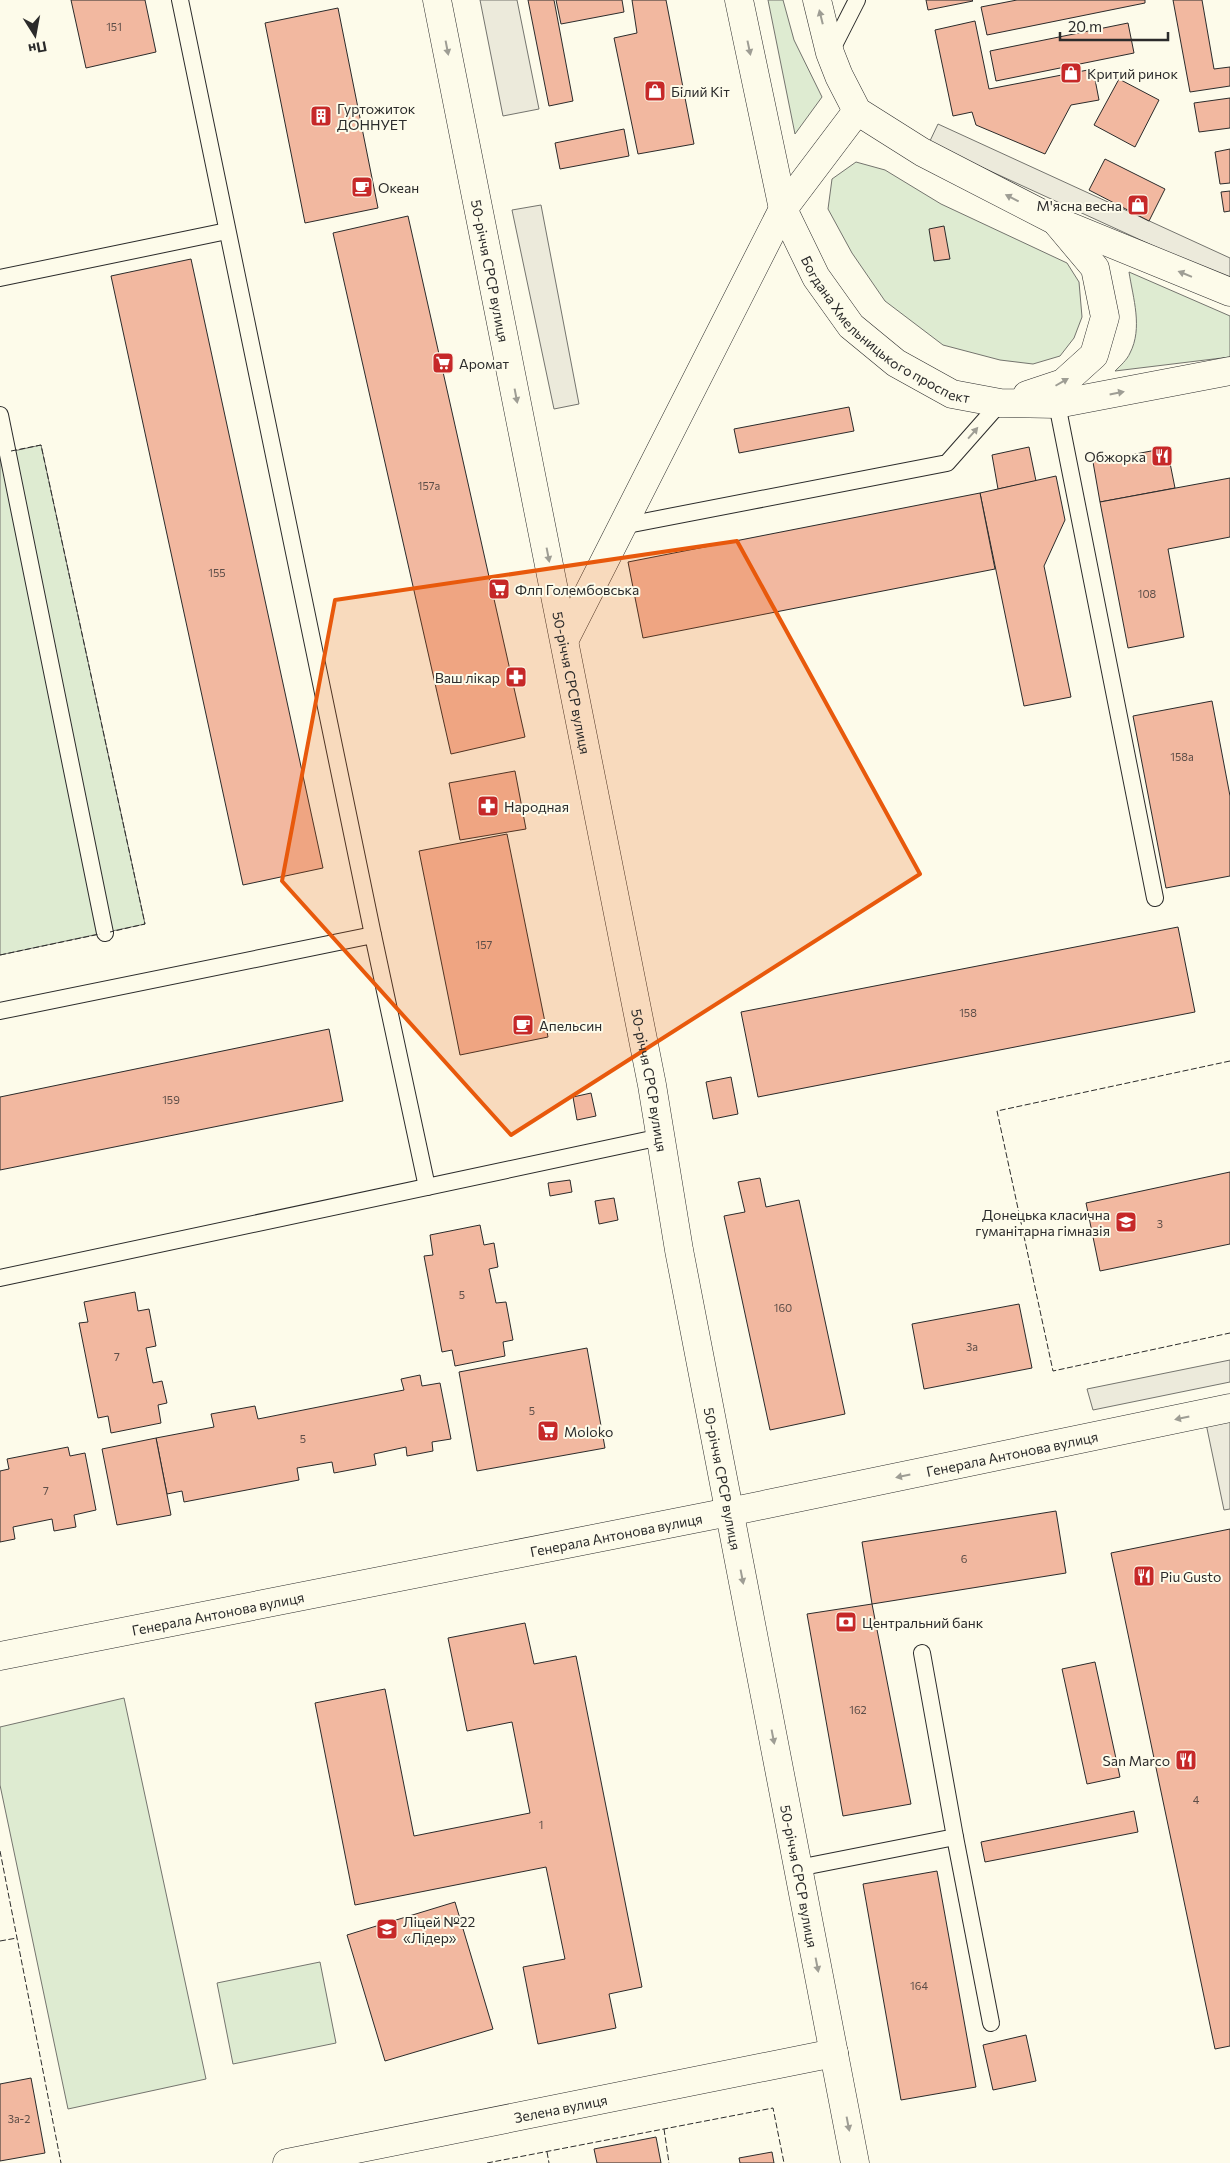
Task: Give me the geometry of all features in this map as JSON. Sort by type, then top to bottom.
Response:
[{"type":"street","name":"50-річчя СРСР вулиця","points":[[437,0],[565,639],[661,1137],[679,1250],[855,2163]]},
{"type":"street","name":"Богдана Хмельницького проспект","points":[[739,0],[782,209],[816,277],[851,326],[896,363],[952,394],[1000,404],[1057,404],[1230,370]]},
{"type":"street","points":[[818,0],[830,52],[839,76],[857,112],[922,152],[1056,220],[1230,292]]},
{"type":"street","points":[[565,639],[782,209],[857,112]]},
{"type":"street","points":[[1000,404],[1063,383],[1094,355],[1105,317],[1095,268],[1056,220]]},
{"type":"street","name":"Генерала Антонова вулиця","points":[[0,1656],[729,1512],[1230,1408]]},
{"type":"street","name":"Зелена вулиця","points":[[287,2163],[834,2053]]},
{"type":"lane","points":[[180,0],[427,1188]]},
{"type":"lane","points":[[830,52],[857,0]]},
{"type":"lane","points":[[0,278],[227,231]]},
{"type":"lane","points":[[622,526],[947,463],[1000,404]]},
{"type":"lane","points":[[1057,404],[1155,898]]},
{"type":"lane","points":[[0,415],[105,933]]},
{"type":"lane","points":[[0,1011],[373,935]]},
{"type":"lane","points":[[0,1278],[661,1137]]},
{"type":"lane","points":[[922,1653],[991,2023]]},
{"type":"lane","points":[[798,1868],[955,1837]]},
{"type":"highlighted area","points":[[737,541],[920,874],[511,1135],[282,881],[335,600]]},
{"type":"green space","points":[[768,0],[783,0],[794,40],[822,97],[795,134]]},
{"type":"green space","points":[[856,162],[885,170],[941,204],[1067,263],[1079,282],[1082,317],[1074,338],[1060,356],[1033,364],[1000,360],[943,345],[885,301],[852,253],[828,209],[832,179]]},
{"type":"green space","points":[[1129,272],[1230,316],[1230,357],[1115,371],[1129,356],[1136,333],[1136,313]]},
{"type":"green space","points":[[41,445],[145,924],[0,955],[0,454]]},
{"type":"green space","points":[[124,1698],[206,2079],[68,2109],[0,1785],[0,1727]]},
{"type":"green space","points":[[320,1962],[336,2043],[233,2064],[217,1983]]},
{"type":"shaded area","points":[[480,0],[517,0],[539,109],[503,116]]},
{"type":"shaded area","points":[[938,124],[1230,258],[1230,281],[929,143]]},
{"type":"shaded area","points":[[541,205],[579,404],[554,409],[512,210]]},
{"type":"shaded area","points":[[1230,1360],[1230,1382],[1093,1410],[1087,1389]]},
{"type":"shaded area","points":[[1230,1408],[1230,1509],[1224,1510],[1204,1414]]},
{"type":"building","points":[[71,0],[145,0],[156,52],[86,68]]},
{"type":"building","points":[[528,0],[554,0],[573,101],[549,106]]},
{"type":"building","points":[[556,0],[622,0],[624,12],[561,24]]},
{"type":"building","name":"Білий Кіт","points":[[632,0],[666,0],[694,144],[638,154],[614,38],[637,33]]},
{"type":"building","points":[[926,0],[972,0],[973,1],[928,10]]},
{"type":"building","points":[[1017,0],[1145,0],[1145,3],[987,35],[981,7]]},
{"type":"building","points":[[1173,0],[1202,0],[1214,69],[1230,67],[1230,86],[1190,92]]},
{"type":"building","name":"Гуртожиток ДОННУЕТ","points":[[338,8],[378,208],[305,223],[265,23]]},
{"type":"building","points":[[975,21],[989,89],[1093,69],[1099,100],[1071,105],[1045,154],[976,125],[972,112],[953,116],[935,30]]},
{"type":"building","points":[[1128,23],[1134,53],[996,81],[990,51]]},
{"type":"building","points":[[1119,79],[1159,100],[1135,147],[1094,125]]},
{"type":"building","points":[[1230,98],[1230,128],[1199,132],[1194,103]]},
{"type":"building","points":[[624,129],[629,156],[560,169],[555,143]]},
{"type":"building","points":[[1230,149],[1230,183],[1220,184],[1215,152]]},
{"type":"building","name":"М'ясна весна","points":[[1105,159],[1165,189],[1149,221],[1089,190]]},
{"type":"building","points":[[1230,191],[1230,211],[1224,212],[1221,192]]},
{"type":"building","points":[[408,216],[525,737],[451,754],[333,233]]},
{"type":"building","points":[[944,226],[950,259],[934,261],[929,229]]},
{"type":"building","points":[[191,259],[323,868],[243,885],[111,276]]},
{"type":"building","points":[[849,407],[854,431],[739,453],[734,429]]},
{"type":"building","points":[[1029,447],[1036,481],[998,489],[992,455]]},
{"type":"building","points":[[1167,448],[1175,488],[1100,502],[1093,462]]},
{"type":"building","points":[[1056,476],[1065,520],[1044,566],[1071,697],[1024,706],[980,493]]},
{"type":"building","points":[[1230,478],[1230,537],[1168,549],[1184,637],[1128,648],[1100,502]]},
{"type":"building","points":[[980,493],[995,569],[643,638],[628,562]]},
{"type":"building","points":[[1212,701],[1230,796],[1230,876],[1166,888],[1133,716]]},
{"type":"building","name":"Народная","points":[[515,771],[526,829],[460,840],[449,783]]},
{"type":"building","points":[[507,834],[548,1037],[460,1055],[419,851]]},
{"type":"building","points":[[1178,927],[1195,1012],[758,1097],[741,1012]]},
{"type":"building","points":[[329,1029],[343,1101],[0,1170],[0,1097]]},
{"type":"building","points":[[731,1077],[738,1114],[713,1119],[706,1082]]},
{"type":"building","points":[[591,1093],[596,1116],[577,1120],[573,1097]]},
{"type":"building","points":[[1230,1172],[1230,1244],[1100,1271],[1086,1203]]},
{"type":"building","points":[[760,1178],[766,1207],[799,1200],[845,1414],[770,1430],[724,1216],[745,1212],[738,1182]]},
{"type":"building","points":[[570,1180],[572,1192],[550,1196],[548,1183]]},
{"type":"building","points":[[614,1198],[618,1220],[599,1224],[595,1201]]},
{"type":"building","points":[[480,1225],[484,1245],[494,1243],[498,1267],[489,1269],[496,1303],[506,1302],[513,1340],[503,1342],[505,1356],[455,1366],[452,1350],[442,1352],[424,1256],[433,1255],[430,1235]]},
{"type":"building","points":[[135,1292],[138,1311],[149,1309],[156,1346],[146,1348],[153,1383],[162,1381],[167,1403],[158,1405],[161,1423],[111,1433],[108,1416],[98,1418],[79,1323],[88,1322],[84,1302]]},
{"type":"building","points":[[1019,1304],[1032,1368],[924,1389],[912,1324]]},
{"type":"building","points":[[587,1348],[605,1448],[477,1471],[459,1372]]},
{"type":"building","points":[[420,1375],[422,1386],[440,1383],[451,1439],[432,1442],[433,1451],[407,1456],[406,1447],[374,1454],[376,1465],[334,1473],[332,1462],[297,1468],[299,1480],[184,1502],[182,1491],[167,1494],[156,1438],[214,1427],[211,1414],[255,1406],[258,1419],[404,1390],[401,1379]]},
{"type":"building","points":[[156,1438],[171,1515],[117,1525],[102,1449]]},
{"type":"building","points":[[68,1447],[70,1456],[85,1453],[96,1510],[74,1515],[76,1527],[54,1531],[52,1519],[13,1527],[15,1539],[0,1542],[0,1471],[9,1469],[7,1459]]},
{"type":"building","points":[[1056,1511],[1066,1573],[872,1604],[862,1542]]},
{"type":"building","points":[[1230,1529],[1230,2046],[1215,2049],[1111,1553]]},
{"type":"building","points":[[872,1604],[911,1804],[843,1816],[807,1614]]},
{"type":"building","points":[[525,1623],[534,1664],[576,1656],[642,1987],[609,1994],[616,2028],[538,2044],[523,1967],[565,1959],[546,1867],[355,1905],[315,1703],[385,1689],[414,1836],[530,1813],[512,1722],[467,1731],[448,1638]]},
{"type":"building","points":[[1095,1662],[1120,1777],[1087,1784],[1062,1669]]},
{"type":"building","points":[[1134,1811],[1138,1832],[985,1862],[981,1842]]},
{"type":"building","points":[[937,1871],[976,2087],[901,2100],[863,1884]]},
{"type":"building","points":[[455,1902],[493,2029],[385,2061],[347,1935]]},
{"type":"building","points":[[1026,2035],[1036,2081],[993,2090],[983,2045]]},
{"type":"building","points":[[31,2078],[45,2153],[0,2161],[0,2084]]},
{"type":"building","points":[[656,2137],[661,2163],[597,2163],[594,2149]]},
{"type":"building","points":[[772,2152],[774,2163],[740,2163],[739,2158]]},
{"type":"fence","points":[[11,451],[41,445],[145,924],[110,932]]},
{"type":"fence","points":[[0,955],[100,934]]},
{"type":"fence","points":[[1230,1061],[997,1111],[1053,1371],[1230,1333]]},
{"type":"fence","points":[[0,1851],[61,2163]]},
{"type":"fence","points":[[0,1941],[17,1938]]},
{"type":"fence","points":[[487,2163],[773,2108],[784,2163]]},
{"type":"fence","points":[[664,2129],[669,2163]]},
{"type":"fence","points":[[547,2152],[549,2163]]},
{"type":"place","name":"Критий ринок","points":[[1071,73]]},
{"type":"place","name":"Білий Кіт","points":[[655,91]]},
{"type":"place","name":"Гуртожиток ДОННУЕТ","points":[[321,116]]},
{"type":"place","name":"Океан","points":[[362,187]]},
{"type":"place","name":"М'ясна весна","points":[[1138,205]]},
{"type":"place","name":"Аромат","points":[[443,363]]},
{"type":"place","name":"Обжорка","points":[[1162,456]]},
{"type":"place","name":"Флп Голембовська","points":[[499,589]]},
{"type":"place","name":"Ваш лікар","points":[[516,677]]},
{"type":"place","name":"Народная","points":[[488,806]]},
{"type":"place","name":"Апельсин","points":[[523,1025]]},
{"type":"place","name":"Донецька класична гуманітарна гімназія","points":[[1126,1222]]},
{"type":"place","name":"Moloko","points":[[548,1431]]},
{"type":"place","name":"Piu Gusto","points":[[1144,1576]]},
{"type":"place","name":"Центральний банк","points":[[846,1622]]},
{"type":"place","name":"San Marco","points":[[1186,1760]]},
{"type":"place","name":"Ліцей №22 «Лідер»","points":[[387,1929]]}]
